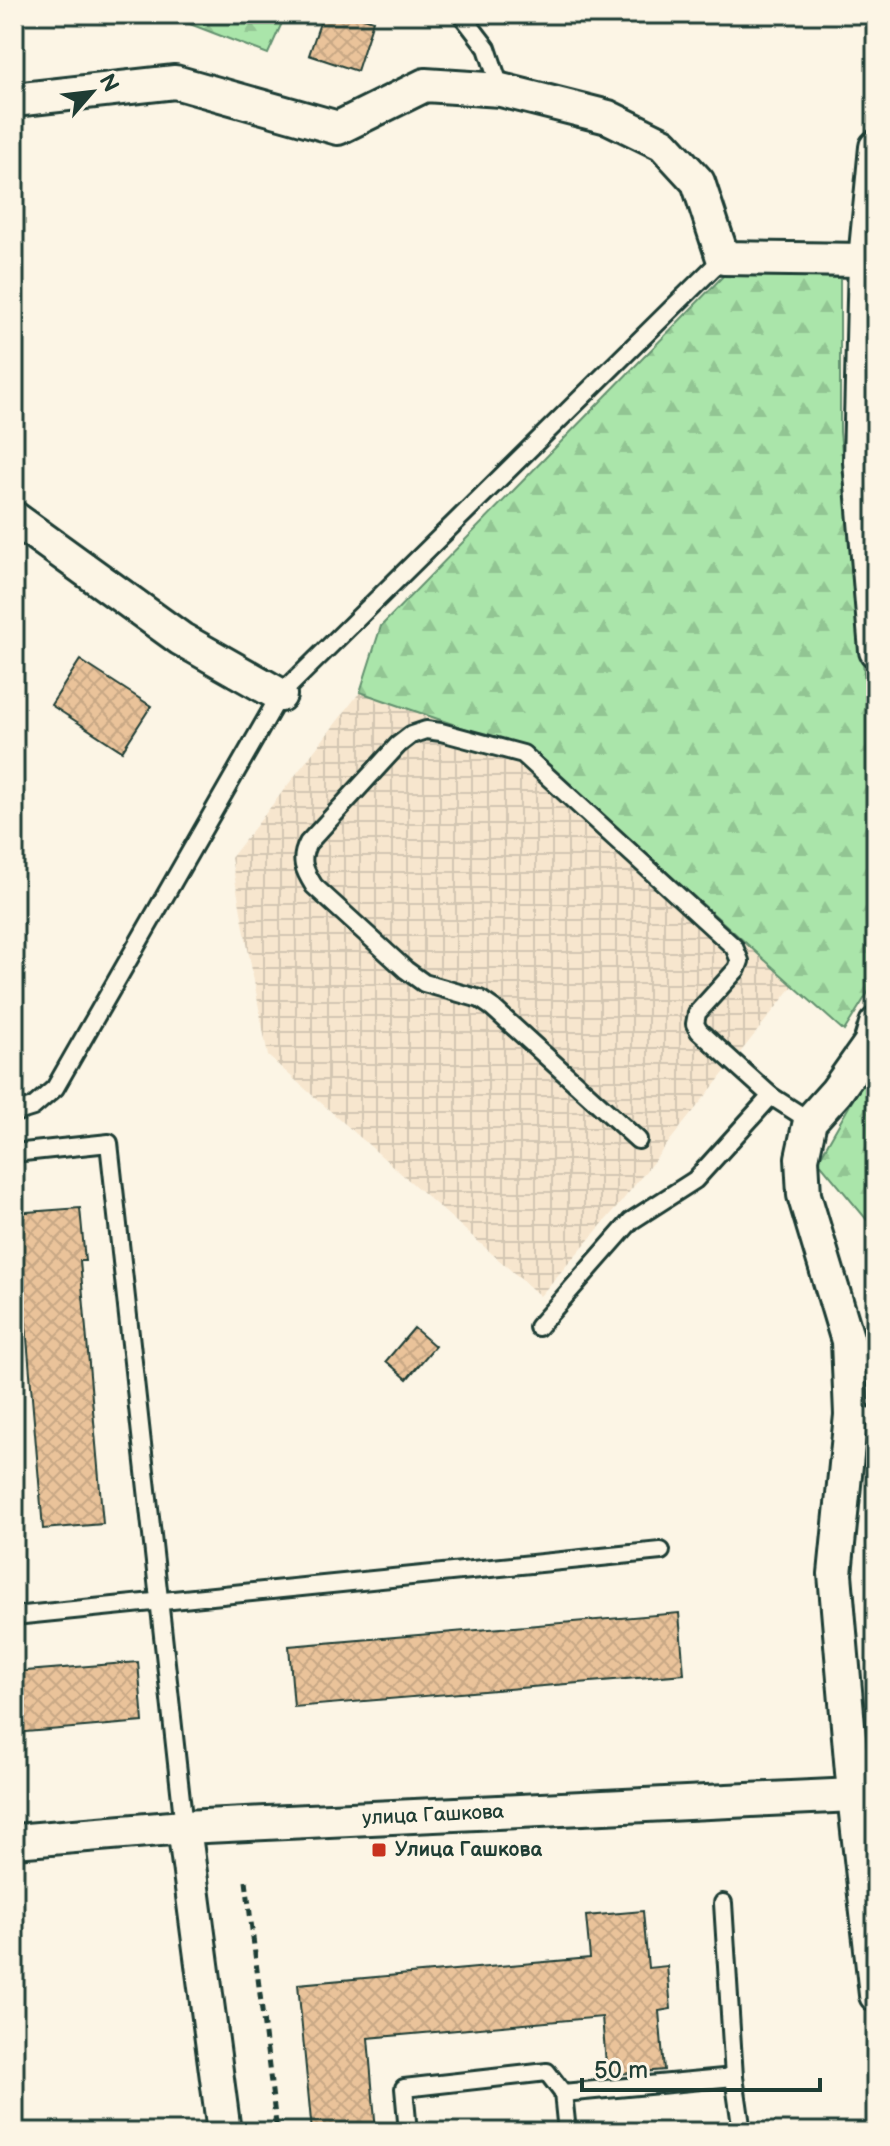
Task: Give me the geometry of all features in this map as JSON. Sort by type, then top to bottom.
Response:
[{"type":"street","points":[[14,100],[175,82],[338,128],[425,85],[501,90],[608,117],[663,144],[698,182],[723,258],[865,260]]},
{"type":"street","points":[[876,147],[865,260],[860,462],[876,651]]},
{"type":"street","points":[[14,518],[181,639],[280,695]]},
{"type":"street","points":[[876,1024],[870,1044],[836,1092],[810,1121],[802,1158],[804,1195],[848,1341],[864,1416],[835,1574],[865,1794],[876,1995]]},
{"type":"street","name":"улица Гашкова","points":[[14,1841],[184,1827],[865,1794]]},
{"type":"street","points":[[184,1827],[224,2132]]},
{"type":"lane","points":[[461,14],[487,48],[501,90]]},
{"type":"lane","points":[[14,1113],[33,1107],[55,1088],[280,695],[723,258]]},
{"type":"lane","points":[[638,1140],[493,1008],[480,999],[424,983],[406,970],[314,886],[304,869],[302,854],[308,843],[398,745],[411,735],[426,730],[441,732],[523,754],[734,947],[740,961],[737,969],[697,1013],[695,1024],[771,1096],[810,1121]]},
{"type":"lane","points":[[538,1327],[631,1221],[695,1180],[771,1096]]},
{"type":"lane","points":[[14,1153],[109,1143],[184,1827]]},
{"type":"lane","points":[[14,1616],[661,1551]]},
{"type":"lane","points":[[723,1903],[734,2077],[742,2132]]},
{"type":"lane","points":[[408,2132],[404,2088],[547,2072],[563,2093],[567,2132]]},
{"type":"lane","points":[[563,2093],[734,2077]]},
{"type":"path","points":[[246,1881],[277,2132]]},
{"type":"shaded area","points":[[360,692],[533,752],[793,986],[618,1206],[540,1296],[268,1056],[231,858]]},
{"type":"green space","points":[[164,14],[286,14],[268,54]]},
{"type":"green space","points":[[727,272],[840,278],[840,432],[876,792],[876,980],[844,1031],[533,752],[360,692],[381,626]]},
{"type":"green space","points":[[876,1059],[876,1219],[867,1220],[818,1161]]},
{"type":"building","points":[[323,14],[352,14],[373,21],[357,71],[309,55]]},
{"type":"building","points":[[560,14],[600,14],[596,27]]},
{"type":"building","points":[[80,660],[151,706],[122,751],[51,705]]},
{"type":"building","points":[[80,1208],[85,1261],[80,1261],[103,1524],[43,1529],[22,1278],[14,1279],[14,1213]]},
{"type":"building","points":[[414,1328],[435,1346],[407,1379],[386,1361]]},
{"type":"building","points":[[679,1613],[684,1674],[294,1707],[289,1646]]},
{"type":"building","points":[[138,1662],[143,1722],[14,1733],[14,1672]]},
{"type":"building","points":[[643,1911],[648,1968],[667,1966],[671,2009],[659,2011],[664,2070],[607,2075],[602,2017],[368,2038],[376,2132],[312,2132],[298,1984],[590,1958],[586,1916]]},
{"type":"place","name":"Улица Гашкова","points":[[379,1850]]}]
